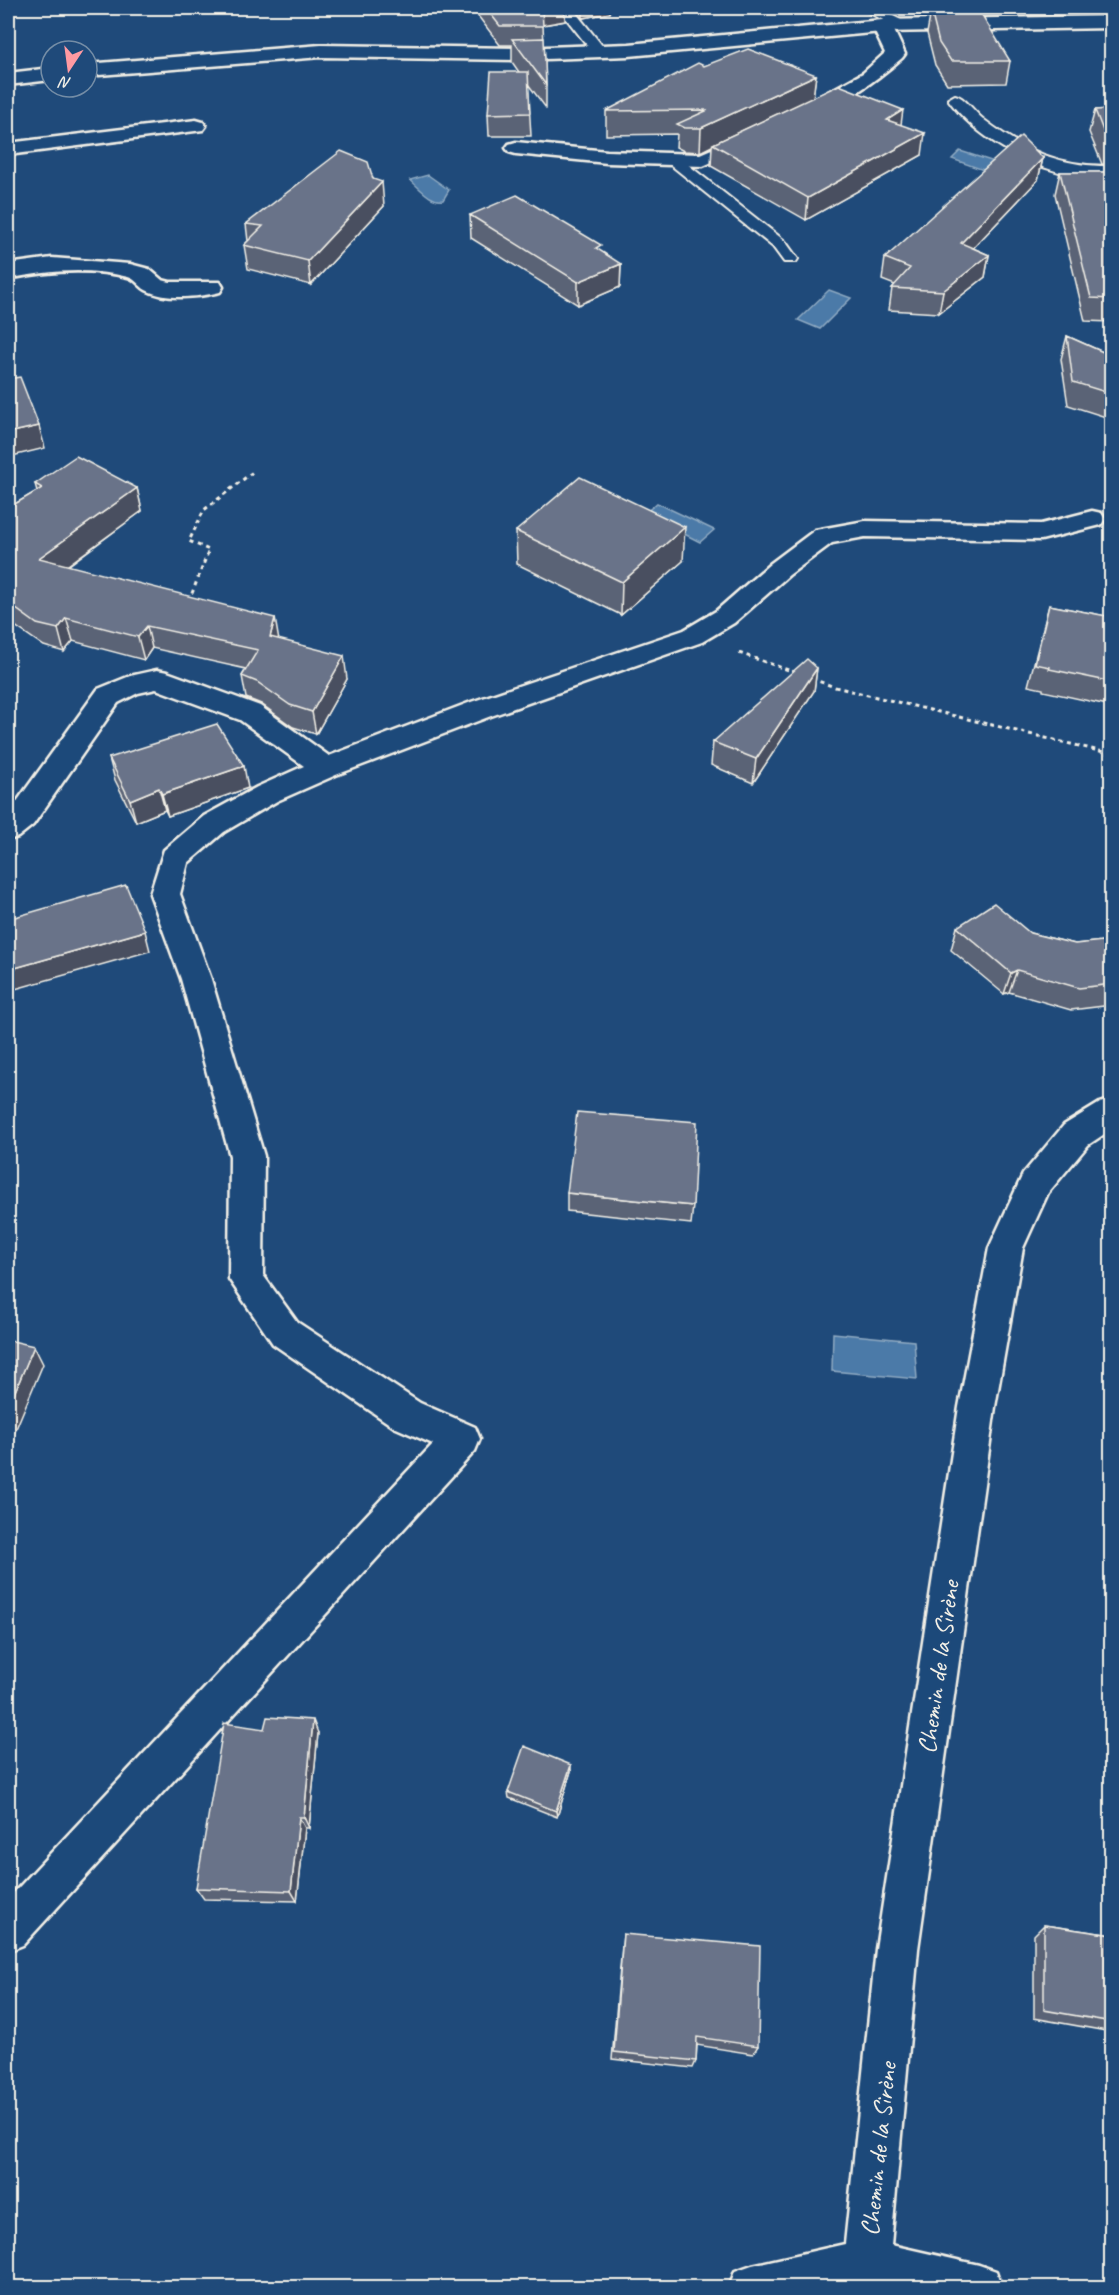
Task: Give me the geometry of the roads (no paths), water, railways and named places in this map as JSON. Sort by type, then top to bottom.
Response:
[{"type":"street","points":[[99,69],[321,51],[518,54],[599,51],[882,26],[1112,22]]},
{"type":"street","points":[[787,121],[839,96],[870,77],[895,54],[882,26]]},
{"type":"street","points":[[8,79],[39,75]]},
{"type":"street","points":[[8,150],[196,126]]},
{"type":"street","points":[[516,148],[607,157],[703,160],[766,131]]},
{"type":"street","points":[[8,272],[15,268],[57,264],[142,274],[154,285],[179,290],[212,287]]},
{"type":"street","points":[[8,1930],[462,1439],[407,1415],[285,1333],[246,1279],[247,1156],[196,979],[165,894],[174,858],[214,824],[267,794],[326,768],[481,709],[693,636],[725,617],[780,569],[824,536],[865,529],[1041,532],[1105,519]]},
{"type":"street","points":[[8,829],[23,818],[108,696],[130,685],[157,679],[250,712],[326,768]]},
{"type":"street","name":"Chemin de la Sirène","points":[[866,2263],[897,1949],[977,1407],[1006,1248],[1035,1185],[1076,1135],[1112,1112]]},
{"type":"street","name":"Chemin de la Sirène","points":[[752,2288],[866,2263],[979,2288]]},
{"type":"lane","points":[[565,8],[599,51]]},
{"type":"lane","points":[[867,8],[904,25]]},
{"type":"lane","points":[[955,99],[962,111],[979,125],[1042,159],[1070,170],[1112,171]]},
{"type":"lane","points":[[672,159],[779,244],[790,259]]},
{"type":"water","points":[[960,151],[1001,164],[992,173],[952,159]]},
{"type":"water","points":[[428,175],[449,190],[443,200],[429,197],[410,180]]},
{"type":"water","points":[[829,290],[851,298],[820,329],[798,320]]},
{"type":"water","points":[[657,503],[714,530],[700,542],[663,523],[630,526]]},
{"type":"water","points":[[833,1333],[914,1341],[917,1379],[832,1371]]}]
